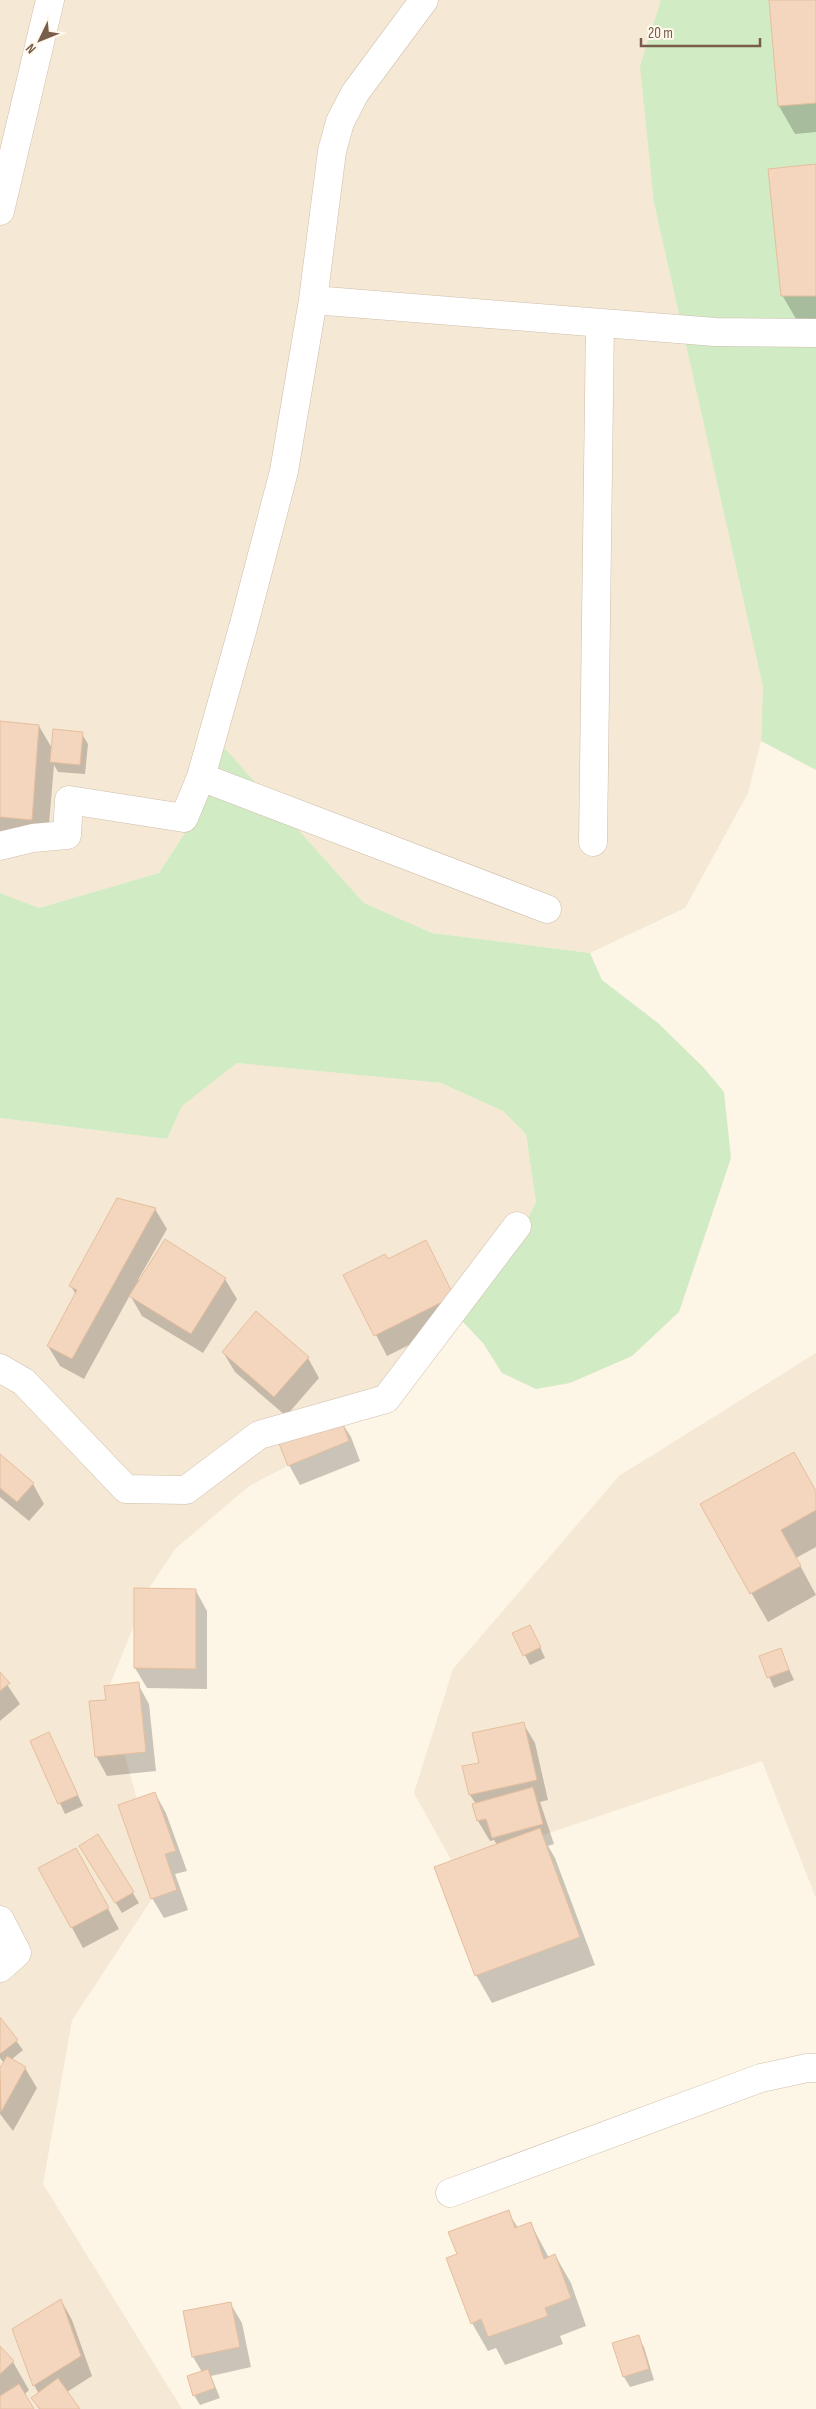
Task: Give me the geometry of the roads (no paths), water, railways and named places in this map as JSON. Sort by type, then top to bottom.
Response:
[{"type":"street","points":[[0,211],[50,0]]},
{"type":"street","points":[[0,846],[33,838],[67,835],[69,800],[184,818],[200,777],[244,624],[284,470],[313,300],[332,151],[340,122],[355,93],[424,0]]},
{"type":"street","points":[[313,300],[715,332],[816,333]]},
{"type":"street","points":[[593,842],[600,323]]},
{"type":"street","points":[[200,777],[547,909]]},
{"type":"street","points":[[0,1368],[24,1382],[126,1489],[186,1490],[259,1435],[386,1399],[517,1226]]},
{"type":"street","points":[[0,1920],[17,1953],[0,1968]]},
{"type":"street","points":[[450,2193],[761,2078],[807,2068],[816,2068]]}]
